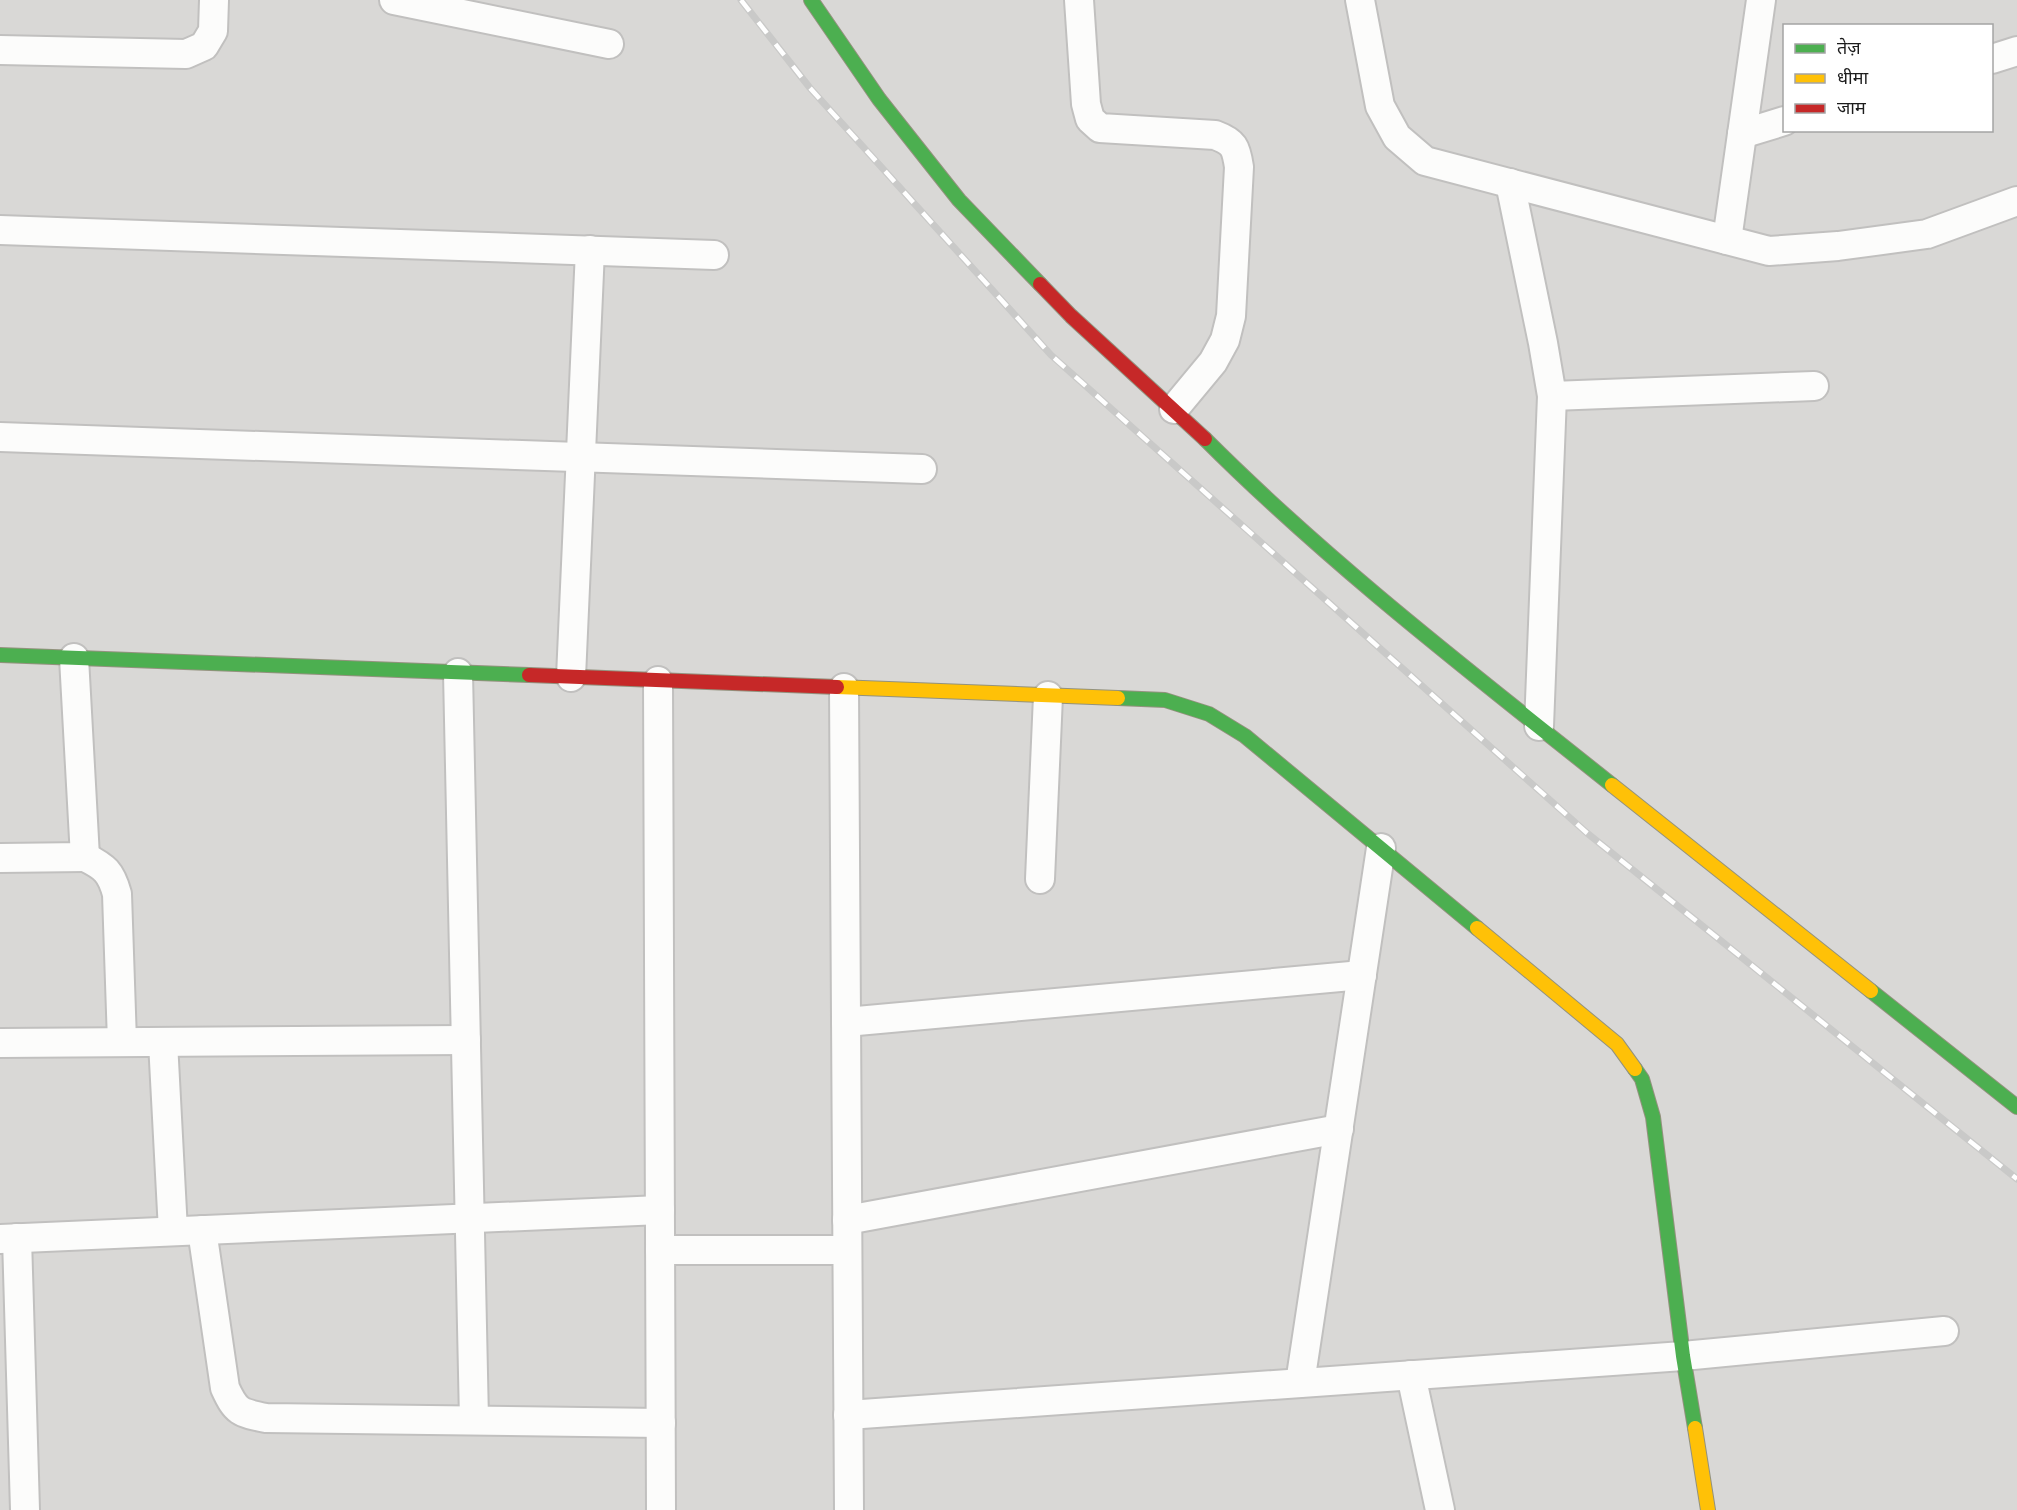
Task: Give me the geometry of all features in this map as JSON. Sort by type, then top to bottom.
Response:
[{"type":"street","points":[[0,50],[186,54],[204,46],[213,31],[214,0]]},
{"type":"street","points":[[811,0],[879,99],[959,200],[1071,316],[1174,409],[1264,498],[1427,637],[2017,1107]]},
{"type":"street","points":[[1079,0],[1086,104],[1090,119],[1100,128],[1215,135],[1229,140],[1237,152],[1239,167],[1231,316],[1225,340],[1213,362],[1174,409]]},
{"type":"street","points":[[1360,0],[1380,106],[1396,137],[1425,161],[1769,251],[1838,246],[1927,234],[2017,201]]},
{"type":"street","points":[[1726,240],[1761,0]]},
{"type":"street","points":[[401,1],[609,44]]},
{"type":"street","points":[[1993,59],[2017,51]]},
{"type":"street","points":[[1742,134],[1783,122]]},
{"type":"street","points":[[1510,183],[1544,343],[1552,396],[1539,726]]},
{"type":"street","points":[[0,230],[714,255]]},
{"type":"street","points":[[571,677],[590,250]]},
{"type":"street","points":[[1552,396],[1814,386]]},
{"type":"street","points":[[0,437],[922,469]]},
{"type":"street","points":[[0,655],[1165,700],[1209,714],[1245,735],[1617,1044],[1642,1079],[1653,1117],[1683,1356],[1708,1510]]},
{"type":"street","points":[[74,658],[85,857]]},
{"type":"street","points":[[458,673],[474,1420]]},
{"type":"street","points":[[658,681],[661,1510]]},
{"type":"street","points":[[844,688],[849,1510]]},
{"type":"street","points":[[1040,879],[1048,696]]},
{"type":"street","points":[[1300,1383],[1381,848]]},
{"type":"street","points":[[0,858],[85,857],[104,866],[113,880],[117,894],[122,1042]]},
{"type":"street","points":[[846,1022],[1362,975]]},
{"type":"street","points":[[0,1043],[466,1040]]},
{"type":"street","points":[[163,1042],[173,1231]]},
{"type":"street","points":[[847,1220],[1339,1129]]},
{"type":"street","points":[[25,1510],[9,1239],[660,1210]]},
{"type":"street","points":[[202,1230],[225,1388],[233,1406],[244,1414],[266,1418],[661,1423]]},
{"type":"street","points":[[660,1250],[847,1250]]},
{"type":"street","points":[[848,1415],[1683,1356],[1944,1331]]},
{"type":"street","points":[[1411,1375],[1440,1510]]},
{"type":"shaded area","points":[[0,0],[2017,0],[2017,1510],[0,1510]]},
{"type":"railway","points":[[741,0],[810,88],[1051,355],[1587,833],[2017,1179]]},
{"type":"traffic: fast","points":[[811,0],[879,99],[959,200],[1040,284]]},
{"type":"traffic: fast","points":[[1205,439],[1352,575],[1612,785]]},
{"type":"traffic: fast","points":[[0,655],[529,675]]},
{"type":"traffic: fast","points":[[1118,698],[1165,700],[1209,714],[1245,736],[1477,928]]},
{"type":"traffic: fast","points":[[1871,991],[2017,1107]]},
{"type":"traffic: fast","points":[[1635,1069],[1642,1079],[1653,1117],[1683,1356],[1695,1428]]},
{"type":"traffic: slow","points":[[837,687],[1118,698]]},
{"type":"traffic: slow","points":[[1612,785],[1871,991]]},
{"type":"traffic: slow","points":[[1477,928],[1617,1044],[1635,1069]]},
{"type":"traffic: slow","points":[[1695,1428],[1708,1510]]},
{"type":"traffic: jam","points":[[1040,284],[1071,316],[1205,439]]},
{"type":"traffic: jam","points":[[529,675],[837,687]]}]
